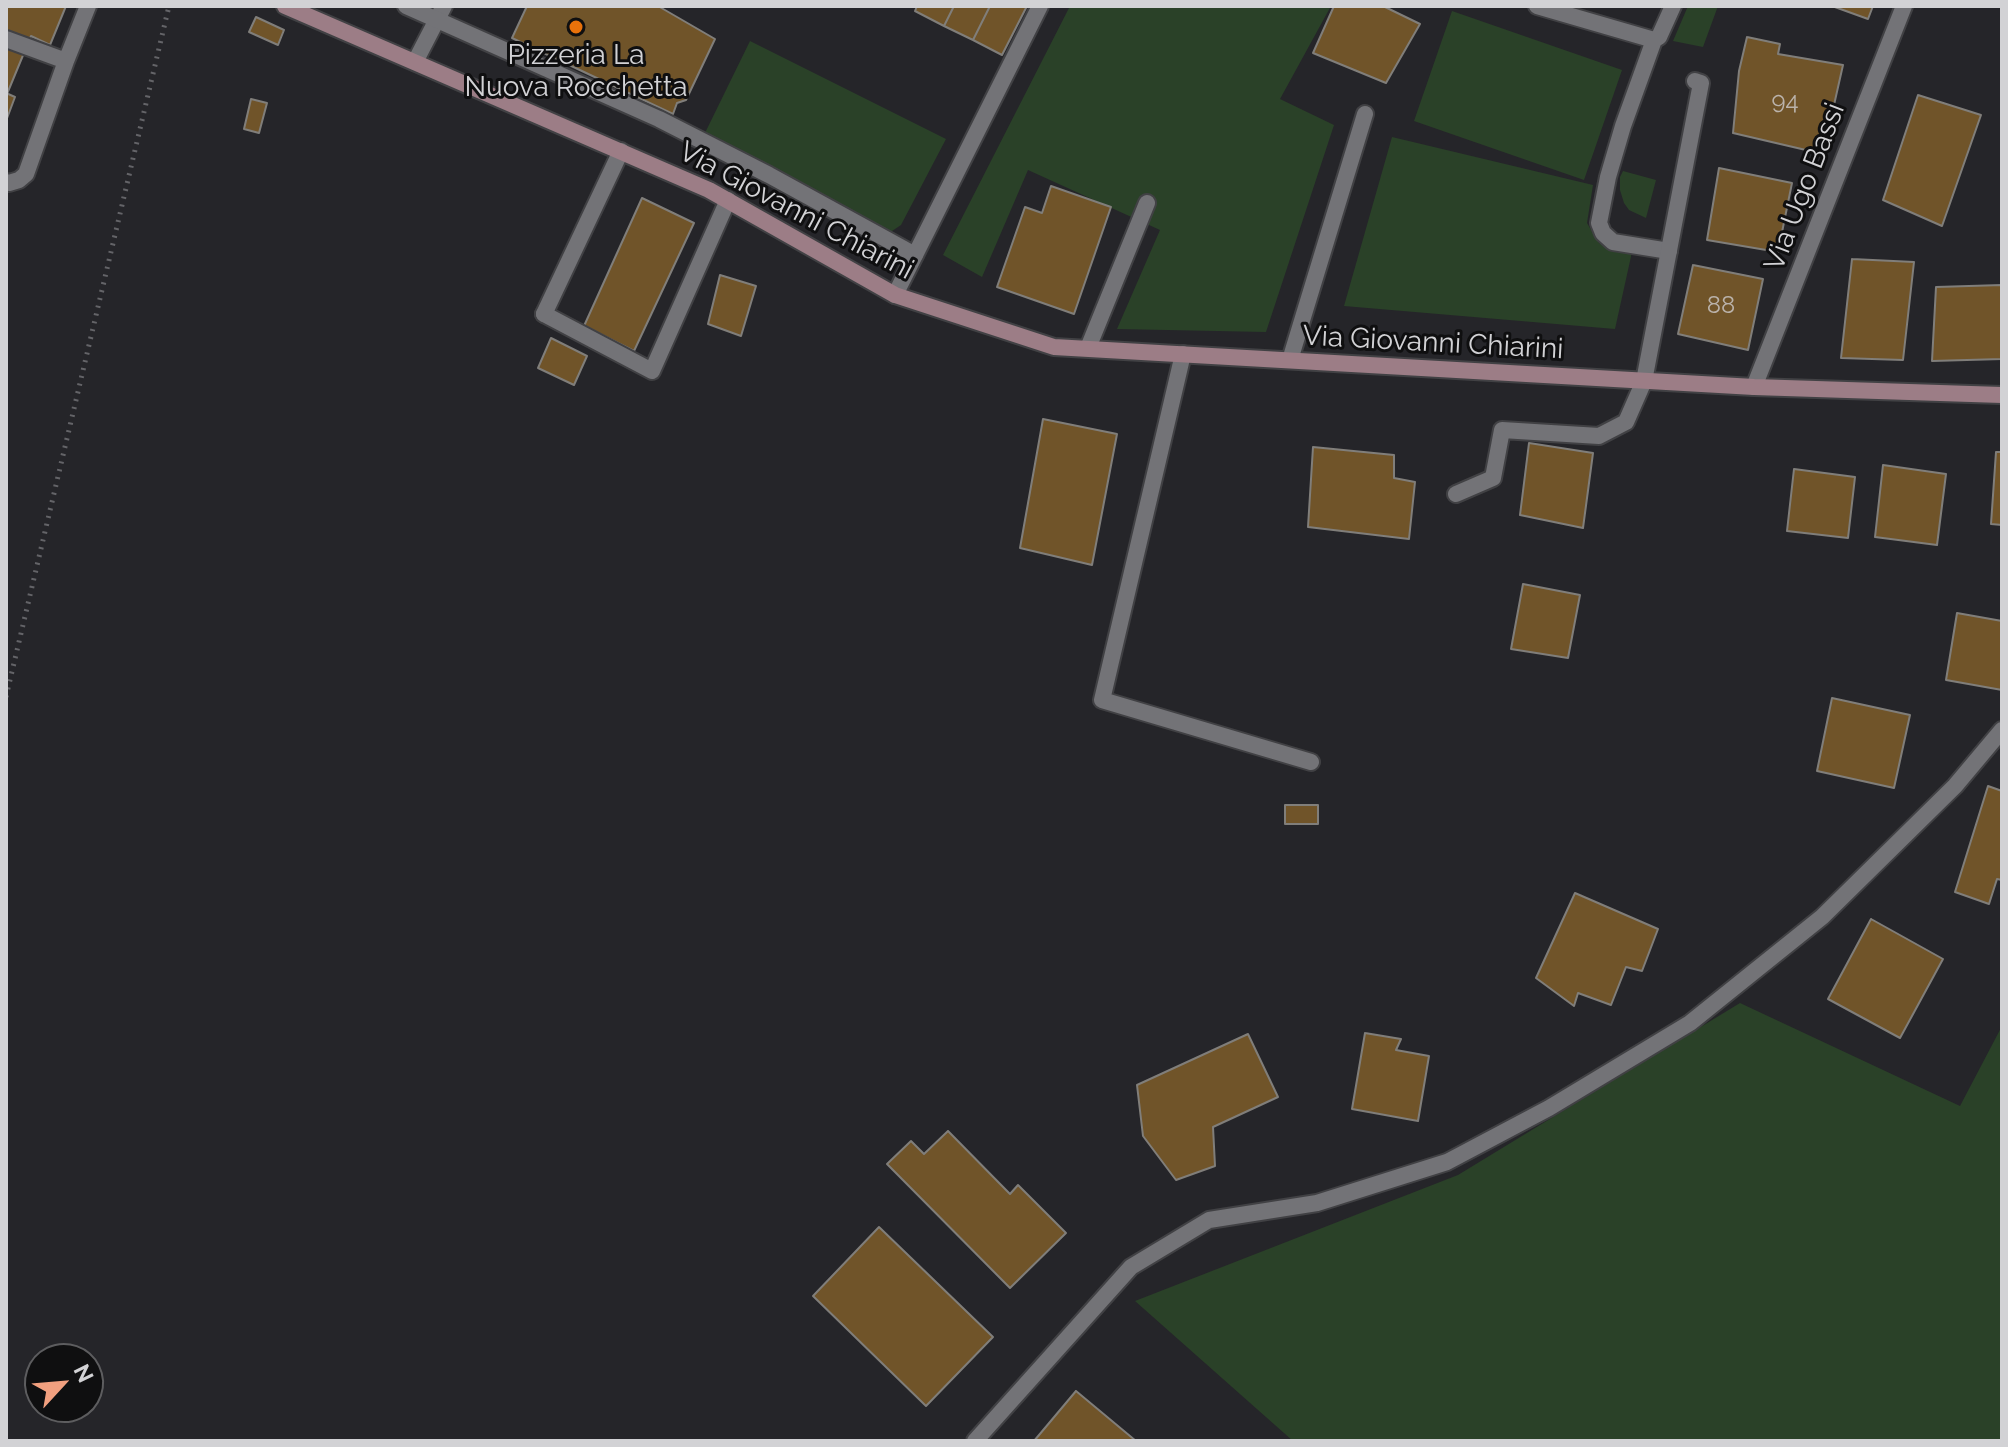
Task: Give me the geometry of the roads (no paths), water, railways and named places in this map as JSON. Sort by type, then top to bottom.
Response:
[{"type":"main road","name":"Via Giovanni Chiarini","points":[[285,6],[709,190],[895,295],[1054,347],[1754,387],[2002,395]]},
{"type":"street","points":[[6,182],[19,180],[26,174],[88,6]]},
{"type":"street","points":[[406,6],[441,12],[769,175],[915,255]]},
{"type":"street","points":[[895,295],[1040,6]]},
{"type":"street","points":[[1537,6],[1654,40]]},
{"type":"street","points":[[1669,251],[1613,242],[1603,233],[1599,223],[1623,126],[1654,40],[1659,37],[1673,6]]},
{"type":"street","name":"Via Ugo Bassi","points":[[1754,387],[1904,6]]},
{"type":"street","points":[[415,62],[441,12]]},
{"type":"street","points":[[6,39],[66,61]]},
{"type":"street","points":[[1456,494],[1493,478],[1502,430],[1599,436],[1626,422],[1644,381],[1701,83],[1695,81]]},
{"type":"street","points":[[1290,360],[1365,114]]},
{"type":"street","points":[[621,151],[544,314],[652,371],[728,200]]},
{"type":"street","points":[[1088,348],[1147,203]]},
{"type":"street","points":[[1183,354],[1102,700],[1311,762]]},
{"type":"street","points":[[975,1441],[1131,1267],[1209,1220],[1317,1203],[1447,1162],[1549,1108],[1690,1023],[1822,917],[1955,786],[2002,730]]},
{"type":"place","name":"Pizzeria La Nuova Rocchetta","points":[[576,27]]}]
